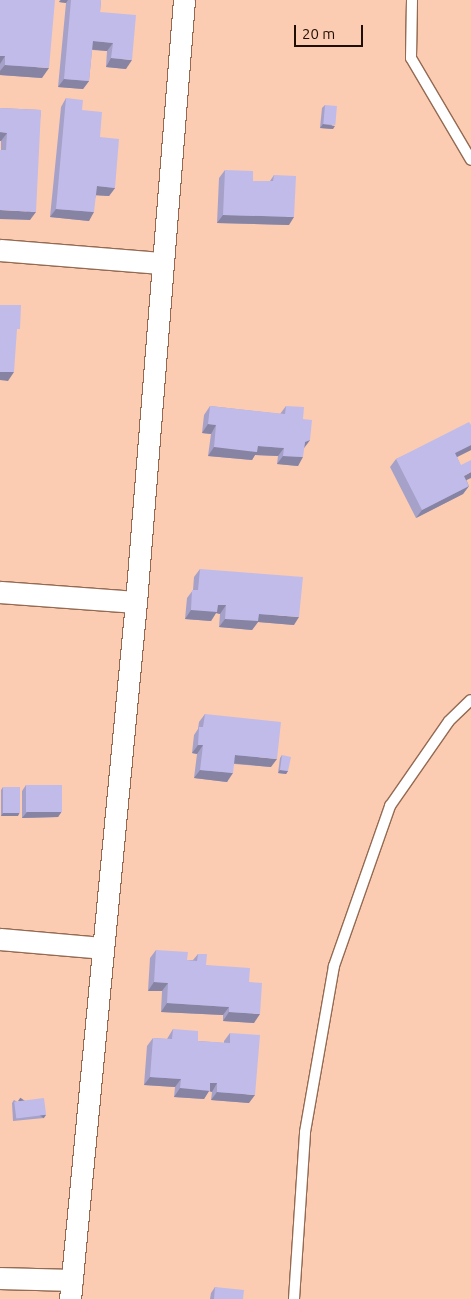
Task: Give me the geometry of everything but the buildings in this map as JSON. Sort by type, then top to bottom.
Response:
[{"type":"street","points":[[0,1278],[71,1289],[136,602],[184,0]]},
{"type":"street","points":[[0,250],[162,263]]},
{"type":"street","points":[[0,592],[136,602]]},
{"type":"street","points":[[0,939],[103,948]]},
{"type":"lane","points":[[412,0],[411,58],[471,160]]},
{"type":"lane","points":[[294,1299],[306,1132],[334,966],[390,806],[449,722],[471,700]]}]
